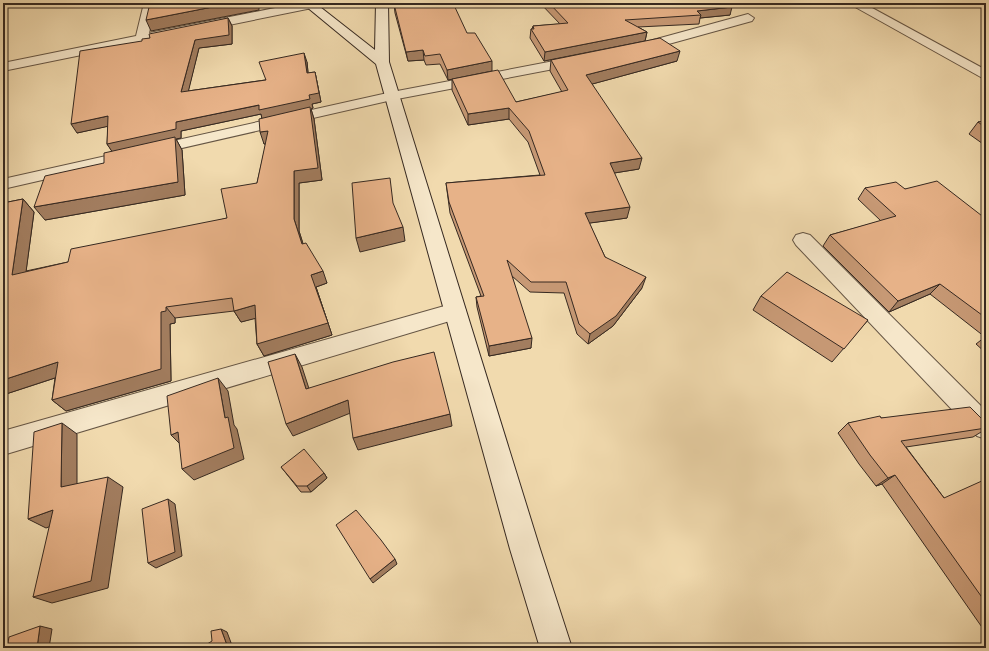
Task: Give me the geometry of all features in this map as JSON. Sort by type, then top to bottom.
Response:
[{"type":"street","points":[[142,38],[150,3]]},
{"type":"street","points":[[382,3],[382,62],[556,648]]},
{"type":"street","points":[[854,3],[964,62],[986,76]]},
{"type":"street","points":[[3,67],[311,4],[382,62]]},
{"type":"street","points":[[620,52],[748,18],[737,10]]},
{"type":"street","points":[[3,184],[392,96],[597,56]]},
{"type":"street","points":[[964,62],[986,61]]},
{"type":"street","points":[[803,240],[986,428]]},
{"type":"street","points":[[3,443],[455,311]]},
{"type":"building","points":[[150,3],[233,3],[146,20]]},
{"type":"building","points":[[453,3],[467,33],[475,33],[492,61],[447,70],[440,54],[425,56],[423,50],[406,52],[394,4]]},
{"type":"building","points":[[549,3],[728,3],[732,7],[697,11],[701,15],[625,20],[647,32],[545,52],[531,29],[534,29],[533,26],[568,23]]},
{"type":"building","points":[[228,18],[229,35],[195,40],[181,92],[266,80],[259,62],[304,53],[307,73],[315,72],[319,93],[309,95],[310,99],[259,110],[259,105],[176,122],[176,129],[107,144],[108,116],[71,124],[80,51],[142,41],[142,39],[150,38],[149,34]]},
{"type":"building","points":[[660,38],[680,51],[586,75],[642,158],[610,163],[630,207],[585,213],[605,257],[646,277],[616,316],[590,334],[579,324],[566,282],[531,282],[507,260],[532,338],[489,346],[476,297],[484,296],[449,202],[446,183],[545,175],[529,131],[509,108],[468,114],[452,79],[498,70],[516,102],[568,90],[551,60]]},
{"type":"building","points":[[310,107],[318,168],[294,171],[294,219],[302,244],[306,243],[323,271],[311,275],[328,323],[257,344],[255,305],[234,311],[232,298],[166,307],[166,311],[161,312],[161,369],[52,400],[58,362],[3,380],[3,203],[23,199],[12,275],[68,262],[71,249],[227,218],[221,189],[257,183],[268,131],[260,132],[259,119]]},
{"type":"building","points":[[986,121],[986,128],[978,122]]},
{"type":"building","points":[[175,137],[178,182],[34,207],[45,176],[104,163],[104,153]]},
{"type":"building","points":[[390,178],[393,203],[403,227],[356,238],[352,183]]},
{"type":"building","points":[[937,181],[986,219],[986,318],[940,284],[898,301],[830,235],[896,216],[865,188],[896,182],[905,189]]},
{"type":"building","points":[[787,272],[868,320],[844,349],[761,296]]},
{"type":"building","points":[[434,352],[450,414],[353,438],[348,400],[286,424],[268,362],[295,354],[306,389],[393,362]]},
{"type":"building","points":[[218,378],[225,418],[228,417],[234,448],[182,469],[178,432],[171,435],[167,396]]},
{"type":"building","points":[[970,407],[986,423],[986,428],[901,441],[944,498],[984,480],[986,482],[986,548],[982,549],[986,554],[986,603],[895,475],[888,478],[848,423],[880,416],[881,418]]},
{"type":"building","points":[[62,423],[61,487],[108,477],[91,581],[33,597],[53,510],[28,519],[34,432]]},
{"type":"building","points":[[304,449],[324,473],[307,486],[297,486],[281,467]]},
{"type":"building","points":[[168,499],[175,552],[148,563],[142,509]]},
{"type":"building","points":[[356,510],[395,559],[370,579],[336,525]]},
{"type":"building","points":[[40,626],[37,648],[7,648],[9,637]]},
{"type":"building","points":[[221,629],[228,648],[201,648],[212,641],[211,631]]}]
